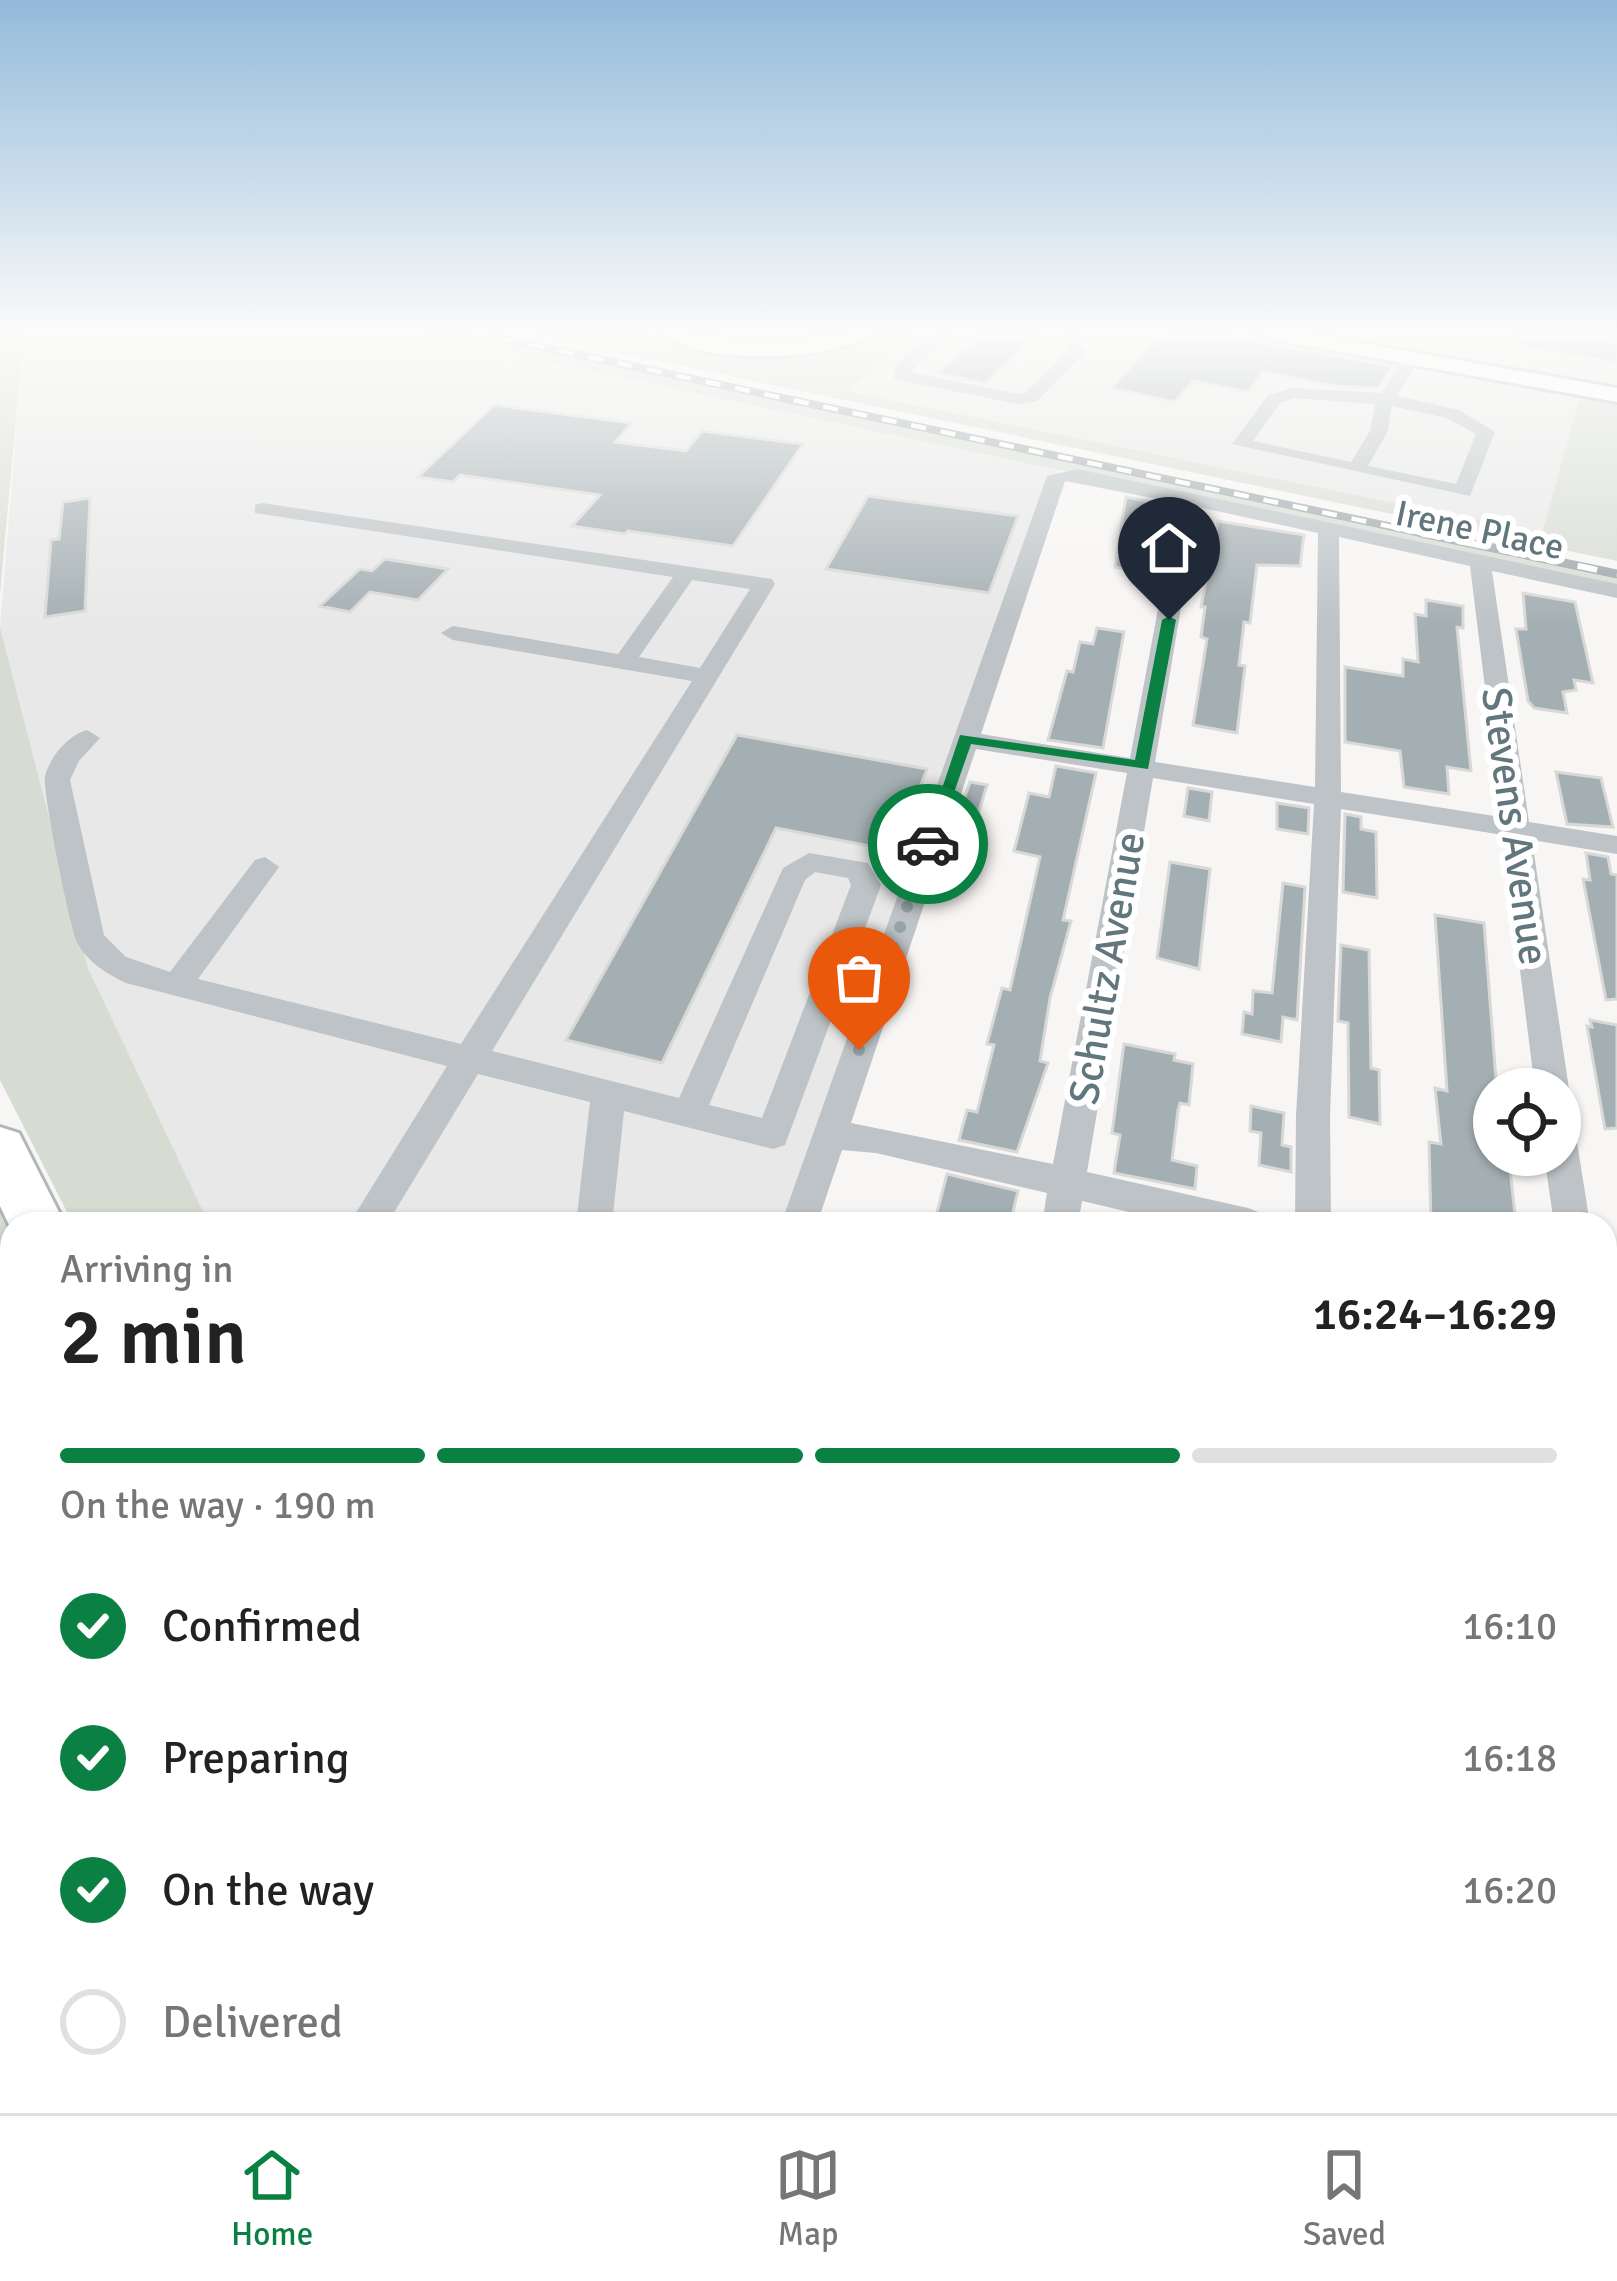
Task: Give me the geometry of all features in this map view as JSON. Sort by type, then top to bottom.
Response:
[{"type":"highway","points":[[0,1149],[31,1212]]},
{"type":"street","points":[[1250,431],[1240,444],[1463,492],[1483,431]]},
{"type":"street","points":[[1356,469],[1379,431]]},
{"type":"street","name":"Irene Place","points":[[965,739],[1057,476],[1077,475],[1617,591]]},
{"type":"street","name":"Schultz Avenue","points":[[1062,1212],[1189,500]]},
{"type":"street","points":[[262,509],[764,584],[374,1212]]},
{"type":"street","points":[[1313,1212],[1328,797],[1328,531]]},
{"type":"street","name":"Stevens Avenue","points":[[1480,562],[1549,1068]]},
{"type":"street","points":[[624,662],[687,572]]},
{"type":"street","points":[[453,633],[706,676]]},
{"type":"street","points":[[86,738],[67,758],[57,780],[90,939],[115,965],[177,985],[608,1096],[773,1135],[866,885],[858,870],[809,862],[794,875],[688,1114]]},
{"type":"street","points":[[804,1212],[965,739],[1617,845]]},
{"type":"street","points":[[177,985],[265,867]]},
{"type":"street","points":[[595,1212],[608,1096]]},
{"type":"street","points":[[830,1136],[876,1139],[1196,1212]]},
{"type":"street","points":[[1565,1176],[1570,1212]]},
{"type":"shaded area","points":[[0,431],[15,431],[0,594]]},
{"type":"shaded area","points":[[16,431],[884,431],[1060,467],[798,1212],[203,1212],[88,968],[0,627]]},
{"type":"shaded area","points":[[874,431],[918,431],[1617,579],[1617,588]]},
{"type":"shaded area","points":[[992,431],[1039,431],[1542,533],[1570,431],[1617,431],[1617,561]]},
{"type":"shaded area","points":[[1039,431],[1571,431],[1542,533]]},
{"type":"shaded area","points":[[0,627],[88,968],[203,1212],[67,1212],[0,1080]]},
{"type":"building","points":[[467,431],[625,431],[615,442],[686,451],[702,431],[803,444],[733,546],[572,526],[600,495],[460,475],[453,482],[418,477]]},
{"type":"building","points":[[868,496],[1018,516],[989,593],[826,569]]},
{"type":"building","points":[[1126,497],[1161,504],[1143,572],[1115,567]]},
{"type":"building","points":[[90,498],[85,611],[45,617],[51,540],[59,539],[63,502]]},
{"type":"building","points":[[1218,521],[1304,535],[1300,566],[1257,565],[1250,623],[1244,622],[1239,665],[1245,666],[1237,733],[1193,725],[1207,639],[1201,637],[1205,607],[1201,607]]},
{"type":"building","points":[[385,559],[448,569],[418,600],[370,592],[350,612],[320,606],[360,569],[372,571]]},
{"type":"building","points":[[1523,593],[1575,602],[1593,683],[1574,680],[1576,690],[1563,692],[1567,713],[1534,708],[1528,701],[1516,629],[1526,629]]},
{"type":"building","points":[[1426,600],[1463,606],[1463,628],[1457,627],[1471,771],[1447,767],[1449,794],[1404,787],[1400,751],[1345,742],[1345,667],[1403,676],[1403,659],[1418,662],[1415,614],[1426,616]]},
{"type":"building","points":[[1097,628],[1124,632],[1103,748],[1048,740],[1067,671],[1073,672],[1080,642],[1093,644]]},
{"type":"building","points":[[737,735],[927,769],[896,851],[776,828],[662,1063],[566,1040]]},
{"type":"building","points":[[1056,766],[1096,773],[1063,920],[1071,921],[1050,998],[1040,1061],[1048,1063],[1017,1152],[959,1140],[967,1110],[977,1112],[994,1045],[987,1044],[1002,988],[1010,990],[1040,857],[1014,851],[1029,793],[1049,797]]},
{"type":"building","points":[[1556,772],[1601,778],[1613,827],[1567,824]]},
{"type":"building","points":[[970,782],[987,785],[968,847],[949,843]]},
{"type":"building","points":[[1188,788],[1212,792],[1209,821],[1184,816]]},
{"type":"building","points":[[1277,803],[1309,808],[1308,834],[1277,829]]},
{"type":"building","points":[[1345,814],[1361,817],[1361,829],[1376,832],[1377,898],[1343,892]]},
{"type":"building","points":[[1586,853],[1608,857],[1611,874],[1617,875],[1617,999],[1606,1000],[1583,879],[1590,880]]},
{"type":"building","points":[[1170,862],[1210,869],[1199,969],[1157,958]]},
{"type":"building","points":[[1283,883],[1305,887],[1297,1020],[1283,1017],[1281,1042],[1242,1034],[1244,1012],[1252,1014],[1253,991],[1272,993]]},
{"type":"building","points":[[1435,915],[1484,923],[1495,1068],[1473,1068],[1473,1176],[1511,1176],[1515,1212],[1431,1212],[1429,1142],[1441,1144],[1435,1088],[1447,1091]]},
{"type":"building","points":[[1341,945],[1369,950],[1371,1068],[1379,1070],[1380,1124],[1349,1117],[1348,1023],[1338,1021]]},
{"type":"building","points":[[1590,1020],[1617,1025],[1617,1128],[1605,1129],[1587,1026],[1592,1027]]},
{"type":"building","points":[[1124,1044],[1175,1054],[1174,1060],[1193,1064],[1189,1105],[1180,1103],[1172,1160],[1197,1166],[1195,1189],[1114,1173],[1120,1135],[1112,1133]]},
{"type":"building","points":[[1251,1106],[1284,1113],[1282,1145],[1291,1147],[1291,1172],[1259,1165],[1261,1133],[1250,1131]]},
{"type":"building","points":[[947,1174],[1018,1191],[1013,1212],[937,1212]]},
{"type":"railway","points":[[937,431],[1435,536]]},
{"type":"railway","points":[[1421,533],[1617,574]]},
{"type":"way so far","points":[[859,1050],[928,844]]},
{"type":"route","points":[[928,844],[965,739],[1142,766],[1169,620]]}]
